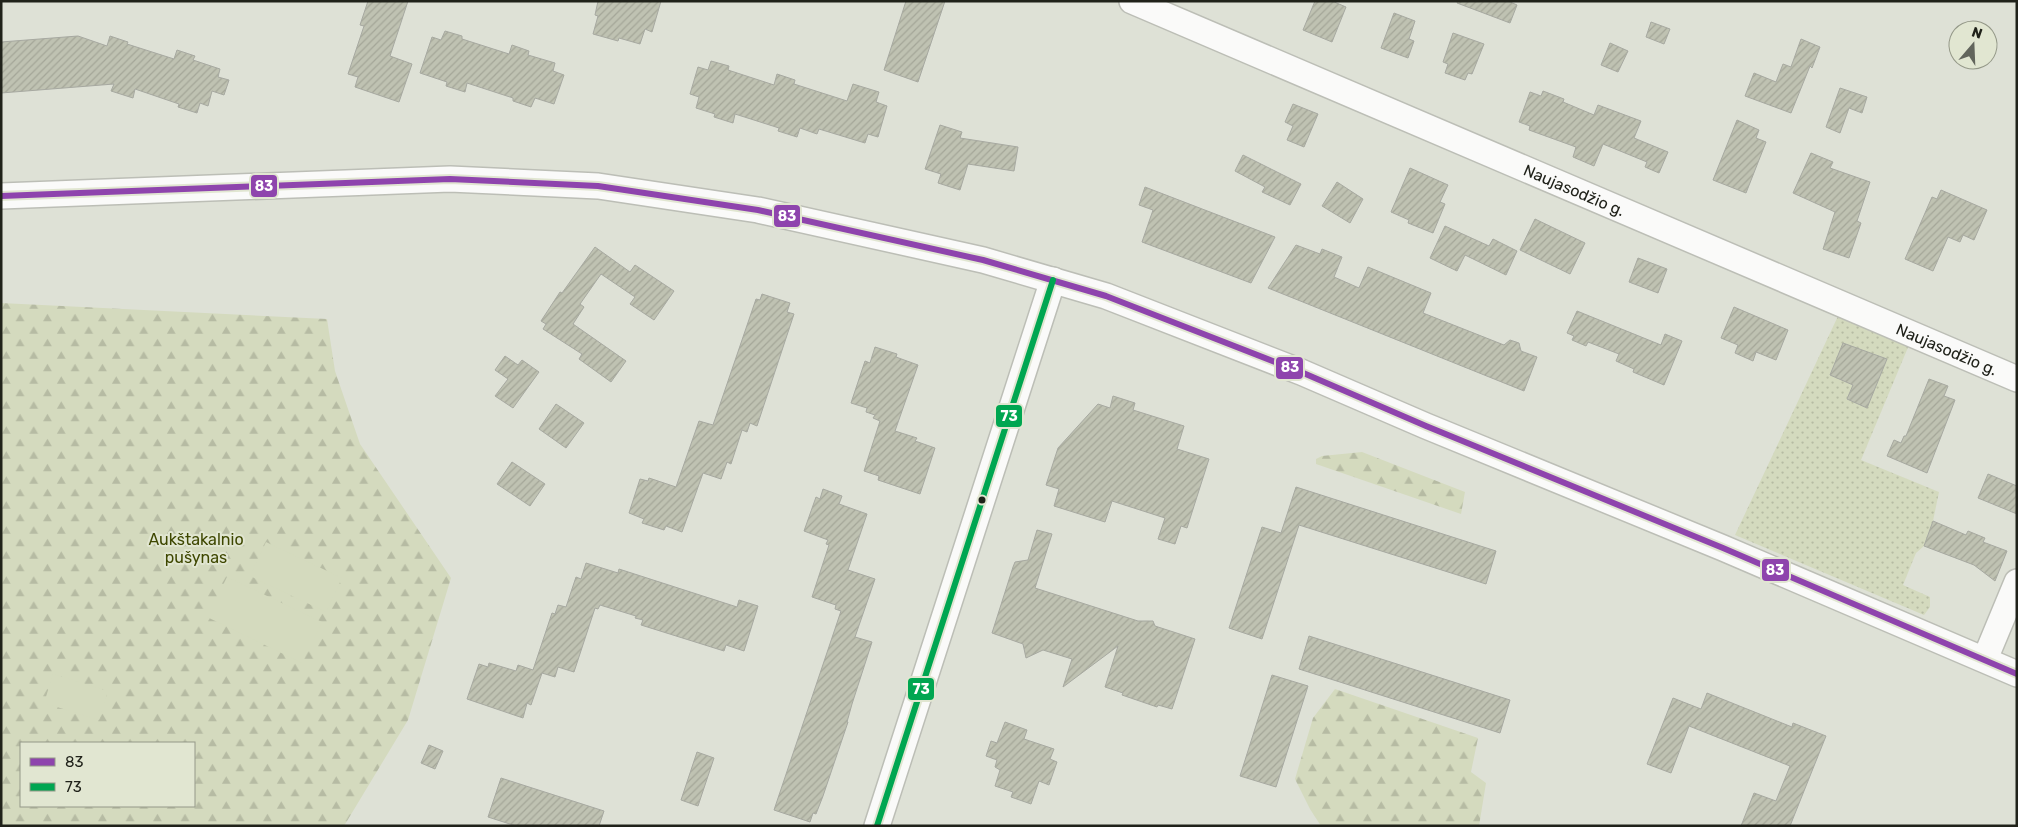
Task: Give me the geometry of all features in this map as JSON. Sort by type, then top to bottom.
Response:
[{"type":"street","name":"Naujasodžio g.","points":[[1132,1],[2017,379]]},
{"type":"street","points":[[1,196],[450,179],[598,186],[758,210],[909,242],[1106,296],[1301,372],[1426,426],[1723,548],[2017,674]]},
{"type":"street","points":[[877,826],[1053,280]]},
{"type":"street","points":[[1984,659],[2017,582]]},
{"type":"green space","name":"Aukštakalnio pušynas","points":[[1,303],[327,319],[335,371],[360,444],[451,578],[408,720],[344,826],[1,826]]},
{"type":"green space","points":[[1839,314],[1909,345],[1861,460],[1939,492],[1933,521],[1924,546],[1916,553],[1903,585],[1930,597],[1930,607],[1924,615],[1735,535]]},
{"type":"green space","points":[[1362,452],[1465,492],[1461,514],[1316,464],[1316,459],[1322,456]]},
{"type":"green space","points":[[266,542],[342,578],[326,612],[250,576]]},
{"type":"green space","points":[[227,577],[322,622],[302,663],[207,617]]},
{"type":"green space","points":[[53,674],[108,691],[99,720],[44,703]]},
{"type":"green space","points":[[1335,689],[1478,738],[1471,772],[1486,783],[1479,826],[1321,826],[1295,779],[1313,718]]},
{"type":"building","points":[[368,1],[408,1],[390,56],[412,64],[399,102],[355,87],[358,77],[348,74],[364,26],[360,25]]},
{"type":"building","points":[[598,1],[661,1],[652,32],[645,29],[640,44],[619,38],[618,41],[593,34],[598,16],[595,15]]},
{"type":"building","points":[[906,1],[945,1],[918,82],[884,70]]},
{"type":"building","points":[[1315,1],[1332,1],[1346,7],[1332,42],[1303,30]]},
{"type":"building","points":[[1458,1],[1508,1],[1517,5],[1510,23],[1457,3]]},
{"type":"building","points":[[1394,13],[1415,21],[1409,39],[1414,41],[1408,58],[1381,48]]},
{"type":"building","points":[[1651,22],[1670,29],[1664,44],[1646,37]]},
{"type":"building","points":[[445,31],[462,36],[462,39],[509,54],[512,45],[529,51],[528,55],[555,63],[553,71],[564,75],[554,104],[535,98],[531,107],[513,101],[513,98],[467,83],[465,92],[446,86],[447,82],[420,73],[432,37],[441,40]]},
{"type":"building","points":[[1453,33],[1484,44],[1472,74],[1468,73],[1465,80],[1445,73],[1448,64],[1443,62]]},
{"type":"building","points":[[78,36],[107,46],[110,36],[128,42],[127,44],[174,59],[177,50],[195,56],[193,60],[220,69],[218,77],[229,80],[224,95],[212,91],[208,106],[200,103],[197,113],[178,107],[179,104],[135,89],[133,98],[111,91],[114,84],[1,93],[1,42]]},
{"type":"building","points":[[1801,39],[1820,47],[1812,68],[1810,66],[1791,113],[1745,96],[1754,73],[1776,82],[1783,64],[1791,67]]},
{"type":"building","points":[[1610,43],[1628,51],[1618,72],[1601,65]]},
{"type":"building","points":[[711,61],[729,66],[728,70],[774,85],[777,74],[795,80],[794,84],[847,101],[853,84],[879,92],[876,102],[887,106],[878,137],[868,134],[865,143],[819,129],[817,134],[800,128],[797,137],[778,131],[779,128],[735,114],[733,123],[714,117],[715,114],[696,108],[699,97],[690,94],[698,67],[708,70]]},
{"type":"building","points":[[1840,88],[1867,97],[1862,113],[1849,108],[1840,133],[1826,127]]},
{"type":"building","points":[[1543,91],[1564,99],[1563,102],[1594,115],[1598,105],[1641,121],[1634,138],[1668,152],[1659,173],[1645,167],[1647,162],[1603,144],[1594,166],[1573,157],[1576,147],[1529,130],[1530,126],[1519,122],[1530,92],[1541,96]]},
{"type":"building","points":[[1293,104],[1318,114],[1304,147],[1287,140],[1293,126],[1285,122]]},
{"type":"building","points":[[1737,120],[1759,130],[1756,138],[1766,142],[1746,193],[1713,180]]},
{"type":"building","points":[[940,125],[962,132],[960,138],[1018,147],[1014,171],[968,164],[960,190],[938,183],[941,174],[925,169]]},
{"type":"building","points":[[1811,153],[1833,162],[1830,168],[1870,182],[1857,221],[1861,223],[1849,258],[1823,249],[1835,212],[1793,193]]},
{"type":"building","points":[[1243,155],[1301,184],[1290,205],[1262,192],[1265,187],[1235,171]]},
{"type":"building","points":[[1410,168],[1448,185],[1440,202],[1445,204],[1433,233],[1408,223],[1409,220],[1391,212]]},
{"type":"building","points":[[1337,182],[1363,199],[1350,223],[1322,206]]},
{"type":"building","points":[[1145,187],[1275,237],[1251,283],[1142,242],[1153,210],[1139,205]]},
{"type":"building","points":[[1941,190],[1987,210],[1974,240],[1963,235],[1960,242],[1948,237],[1933,271],[1905,259],[1932,197],[1937,199]]},
{"type":"building","points":[[1535,219],[1585,243],[1570,274],[1520,250]]},
{"type":"building","points":[[1445,226],[1489,246],[1493,239],[1517,251],[1506,275],[1465,255],[1457,271],[1430,258]]},
{"type":"building","points":[[1296,245],[1320,254],[1322,249],[1342,257],[1334,277],[1359,288],[1368,267],[1431,293],[1423,313],[1504,345],[1510,340],[1519,343],[1521,351],[1537,357],[1524,391],[1268,288]]},
{"type":"building","points":[[595,247],[630,272],[635,265],[674,291],[654,320],[630,304],[635,297],[601,274],[580,304],[584,307],[573,324],[626,361],[611,382],[579,359],[582,354],[543,329],[546,324],[541,321],[560,292],[562,293]]},
{"type":"building","points":[[1638,258],[1667,269],[1658,293],[1629,282]]},
{"type":"building","points":[[762,294],[790,303],[787,312],[794,314],[757,426],[750,423],[747,432],[742,430],[731,464],[727,462],[721,479],[703,473],[682,532],[666,526],[664,530],[642,523],[644,519],[629,513],[640,479],[648,481],[649,478],[676,487],[699,421],[713,425],[756,299],[760,300]]},
{"type":"building","points":[[1734,307],[1788,330],[1776,360],[1756,352],[1753,361],[1735,353],[1738,345],[1721,338]]},
{"type":"building","points":[[1577,311],[1661,345],[1665,334],[1682,341],[1664,385],[1633,372],[1634,369],[1616,361],[1619,354],[1588,342],[1586,346],[1572,340],[1574,336],[1567,333]]},
{"type":"building","points":[[1843,343],[1887,359],[1867,408],[1847,399],[1853,385],[1830,375]]},
{"type":"building","points":[[875,347],[897,354],[896,357],[918,365],[895,431],[917,438],[915,441],[935,448],[920,494],[878,480],[879,476],[864,471],[880,421],[873,418],[875,415],[866,412],[867,408],[851,403],[865,361],[870,363]]},
{"type":"building","points":[[505,356],[518,365],[522,360],[539,372],[513,408],[495,396],[508,379],[495,370]]},
{"type":"building","points":[[1929,379],[1948,386],[1944,396],[1955,400],[1927,473],[1887,456],[1894,440],[1901,443],[1904,436],[1906,436]]},
{"type":"building","points":[[1113,396],[1135,403],[1133,410],[1184,426],[1177,449],[1209,459],[1187,528],[1181,526],[1175,544],[1158,539],[1165,518],[1112,501],[1105,522],[1054,506],[1059,489],[1046,485],[1058,448],[1098,404],[1110,408]]},
{"type":"building","points":[[556,404],[584,423],[566,448],[539,429]]},
{"type":"building","points":[[512,462],[545,484],[530,506],[497,484]]},
{"type":"building","points":[[1988,474],[2017,486],[2017,514],[1978,498]]},
{"type":"building","points":[[1296,487],[1496,551],[1486,584],[1299,525],[1262,639],[1229,628],[1262,527],[1281,533]]},
{"type":"building","points":[[823,489],[842,496],[839,504],[867,514],[848,570],[875,579],[855,637],[872,642],[823,796],[816,814],[813,813],[810,822],[774,810],[841,611],[835,609],[836,605],[812,597],[829,545],[826,544],[828,540],[804,531],[816,497],[820,499]]},
{"type":"building","points":[[1933,521],[1966,535],[1968,531],[1985,538],[1983,542],[2007,551],[1995,581],[1974,565],[1924,546]]},
{"type":"building","points":[[1037,530],[1052,534],[1035,588],[1138,621],[1153,621],[1155,626],[1195,639],[1172,709],[1158,705],[1157,707],[1105,687],[1118,646],[1063,687],[1072,659],[1043,650],[1026,658],[1023,644],[992,633],[1015,562],[1028,560]]},
{"type":"building","points":[[586,563],[618,573],[619,569],[737,607],[739,600],[758,606],[744,651],[726,645],[724,651],[641,625],[643,620],[635,618],[636,616],[600,605],[598,609],[595,608],[574,672],[558,667],[555,677],[542,673],[531,705],[527,703],[523,718],[467,699],[479,664],[488,667],[489,663],[516,671],[518,665],[533,670],[552,613],[555,614],[558,605],[566,607],[576,577],[581,579]]},
{"type":"building","points":[[1309,636],[1510,700],[1500,733],[1299,669]]},
{"type":"building","points":[[1272,675],[1308,686],[1276,787],[1240,776]]},
{"type":"building","points":[[1707,693],[1792,727],[1793,723],[1826,736],[1790,826],[1741,826],[1754,793],[1776,801],[1790,766],[1689,726],[1671,773],[1647,764],[1673,698],[1701,709]]},
{"type":"building","points":[[1005,722],[1027,730],[1024,739],[1054,749],[1050,759],[1057,762],[1049,785],[1039,781],[1031,804],[1011,797],[1013,792],[995,786],[1000,770],[995,767],[997,760],[986,756],[991,741],[997,743]]},
{"type":"building","points":[[429,745],[443,751],[435,769],[421,763]]},
{"type":"building","points":[[697,752],[714,758],[698,806],[681,800]]},
{"type":"building","points":[[501,778],[604,811],[599,826],[516,826],[488,817]]},
{"type":"transit line","name":"83","points":[[1,196],[450,179],[598,186],[758,210],[983,260],[1106,296],[1301,372],[1426,426],[1723,548],[2017,674]]},
{"type":"transit line","name":"73","points":[[877,826],[1053,280]]}]
